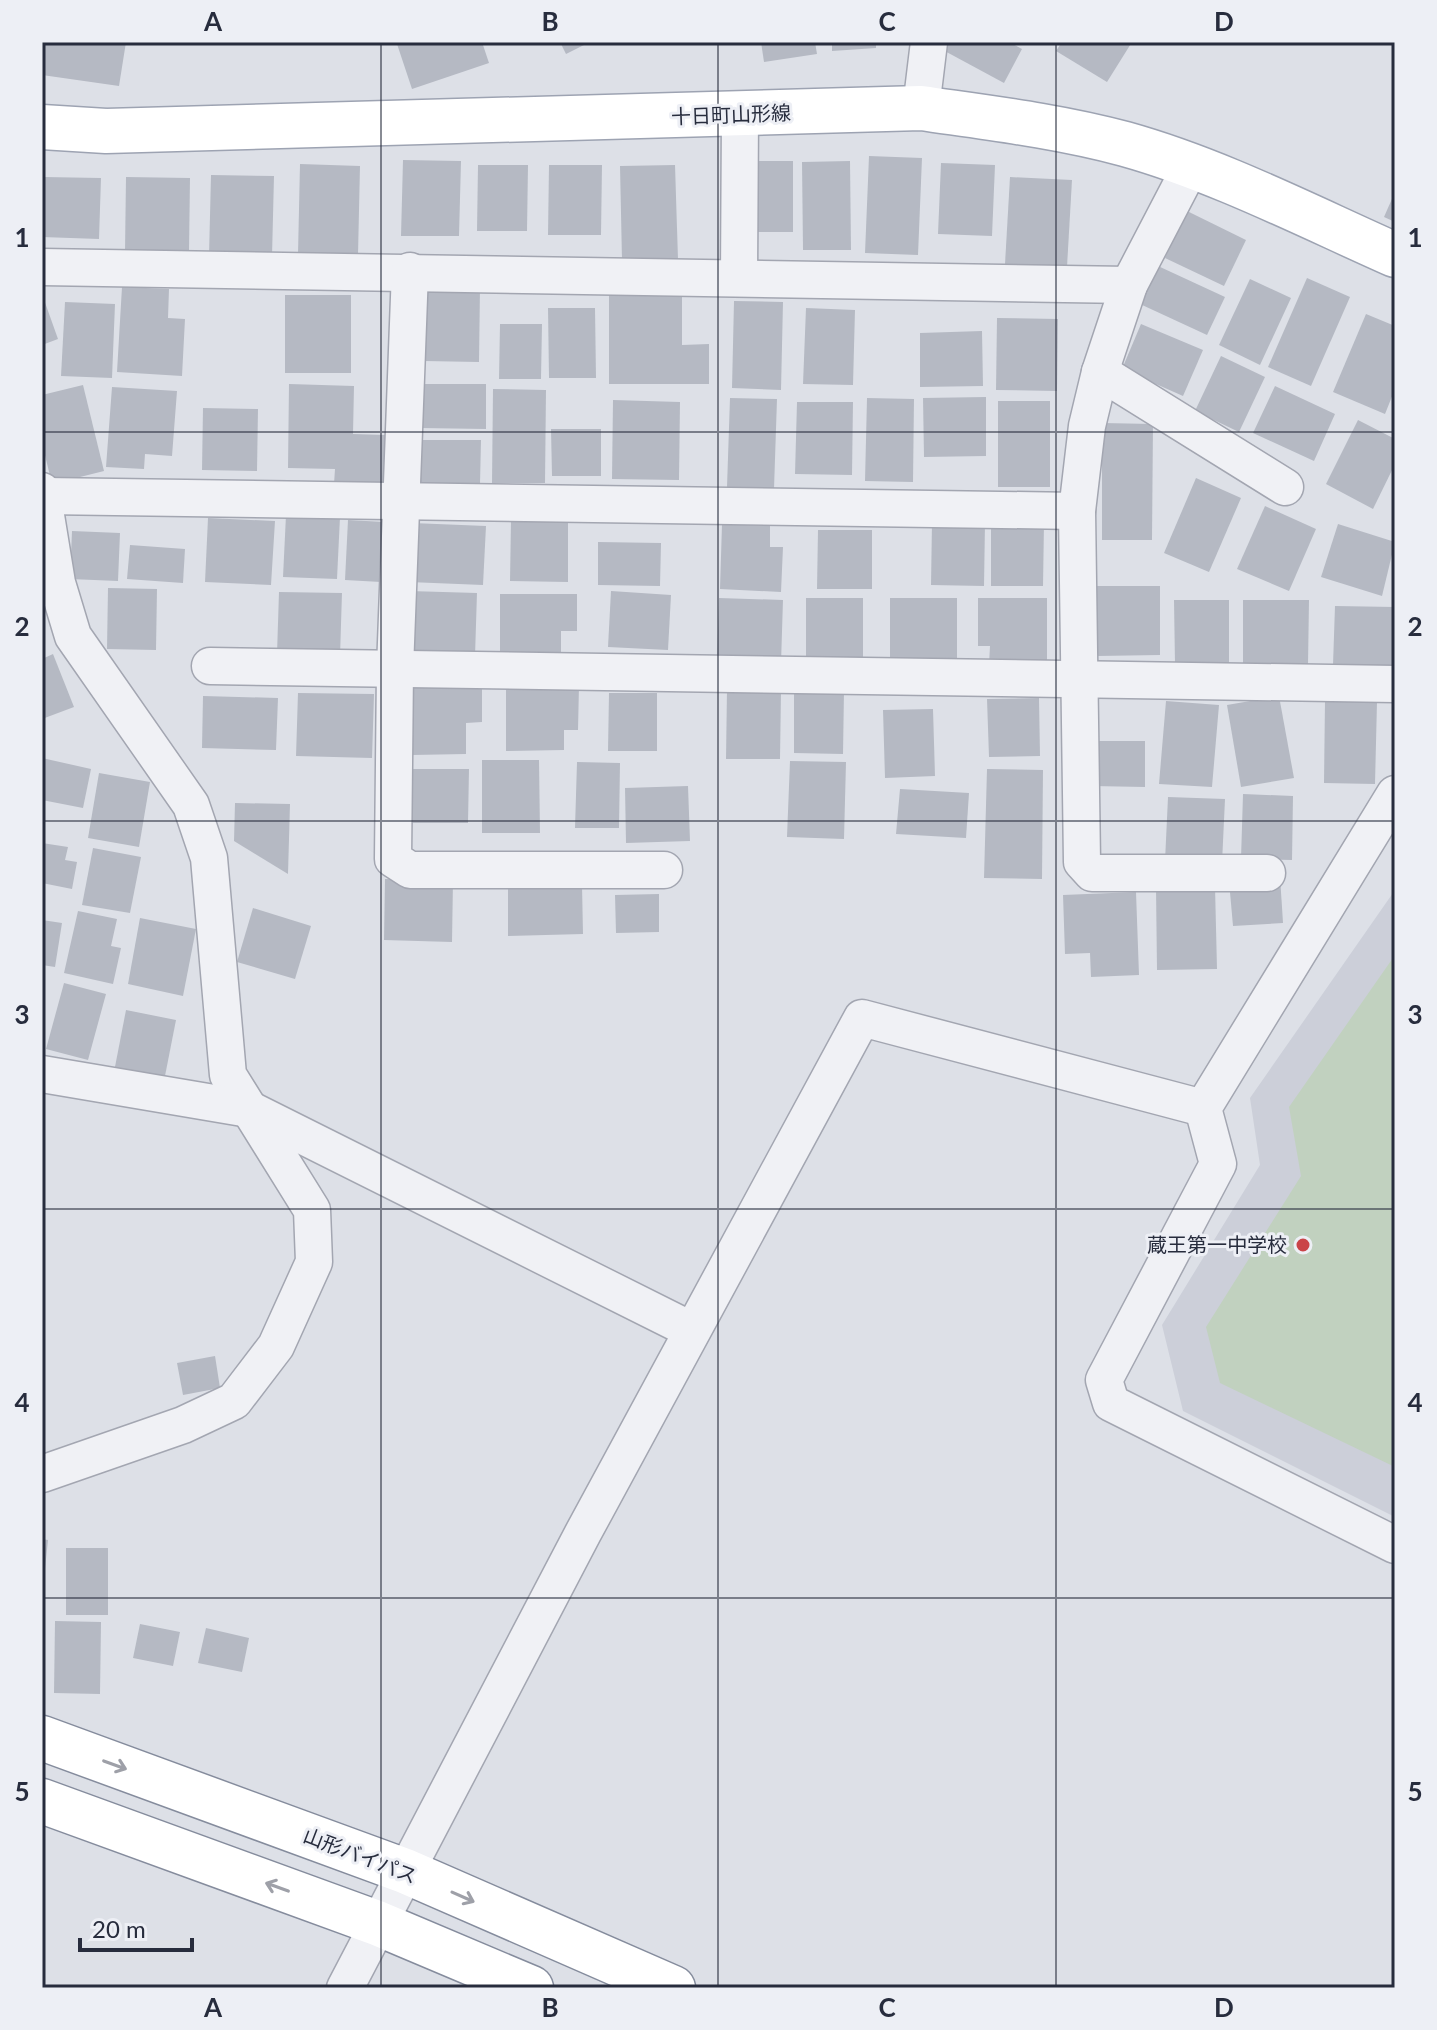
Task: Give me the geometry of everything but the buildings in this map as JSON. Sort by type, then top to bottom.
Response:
[{"type":"main road","name":"十日町山形線","points":[[42,127],[121,131],[921,108],[1051,126],[1191,166],[1395,255]]},
{"type":"main road","name":"山形バイパス","points":[[42,1738],[405,1871],[673,1988]]},
{"type":"main road","points":[[42,1801],[377,1923],[531,1988]]},
{"type":"street","points":[[921,108],[929,42]]},
{"type":"street","points":[[739,278],[740,115]]},
{"type":"street","points":[[1191,166],[1129,285],[1100,372],[1087,426],[1077,511],[1082,862],[1092,873],[1267,873]]},
{"type":"street","points":[[42,267],[1129,285]]},
{"type":"street","points":[[410,271],[395,669],[393,859],[410,870],[664,870]]},
{"type":"street","points":[[1100,372],[1285,487]]},
{"type":"street","points":[[42,1474],[183,1425],[234,1401],[276,1346],[314,1262],[312,1210],[228,1075],[209,858],[191,805],[73,636],[57,583],[43,494],[1077,511]]},
{"type":"street","points":[[210,666],[1395,684]]},
{"type":"street","points":[[1395,794],[1203,1108],[1218,1164],[1104,1380],[1111,1403],[1395,1545]]},
{"type":"street","points":[[345,1988],[691,1330],[862,1018],[1203,1108]]},
{"type":"street","points":[[42,1074],[249,1109],[691,1330]]},
{"type":"shaded area","name":"蔵王第一中学校","points":[[1395,890],[1395,1517],[1183,1411],[1162,1325],[1260,1165],[1250,1098]]},
{"type":"green space","name":"蔵王第一中学校","points":[[1395,955],[1395,1467],[1220,1383],[1206,1327],[1301,1176],[1289,1107]]},
{"type":"place","name":"蔵王第一中学校","points":[[1303,1245]]}]
